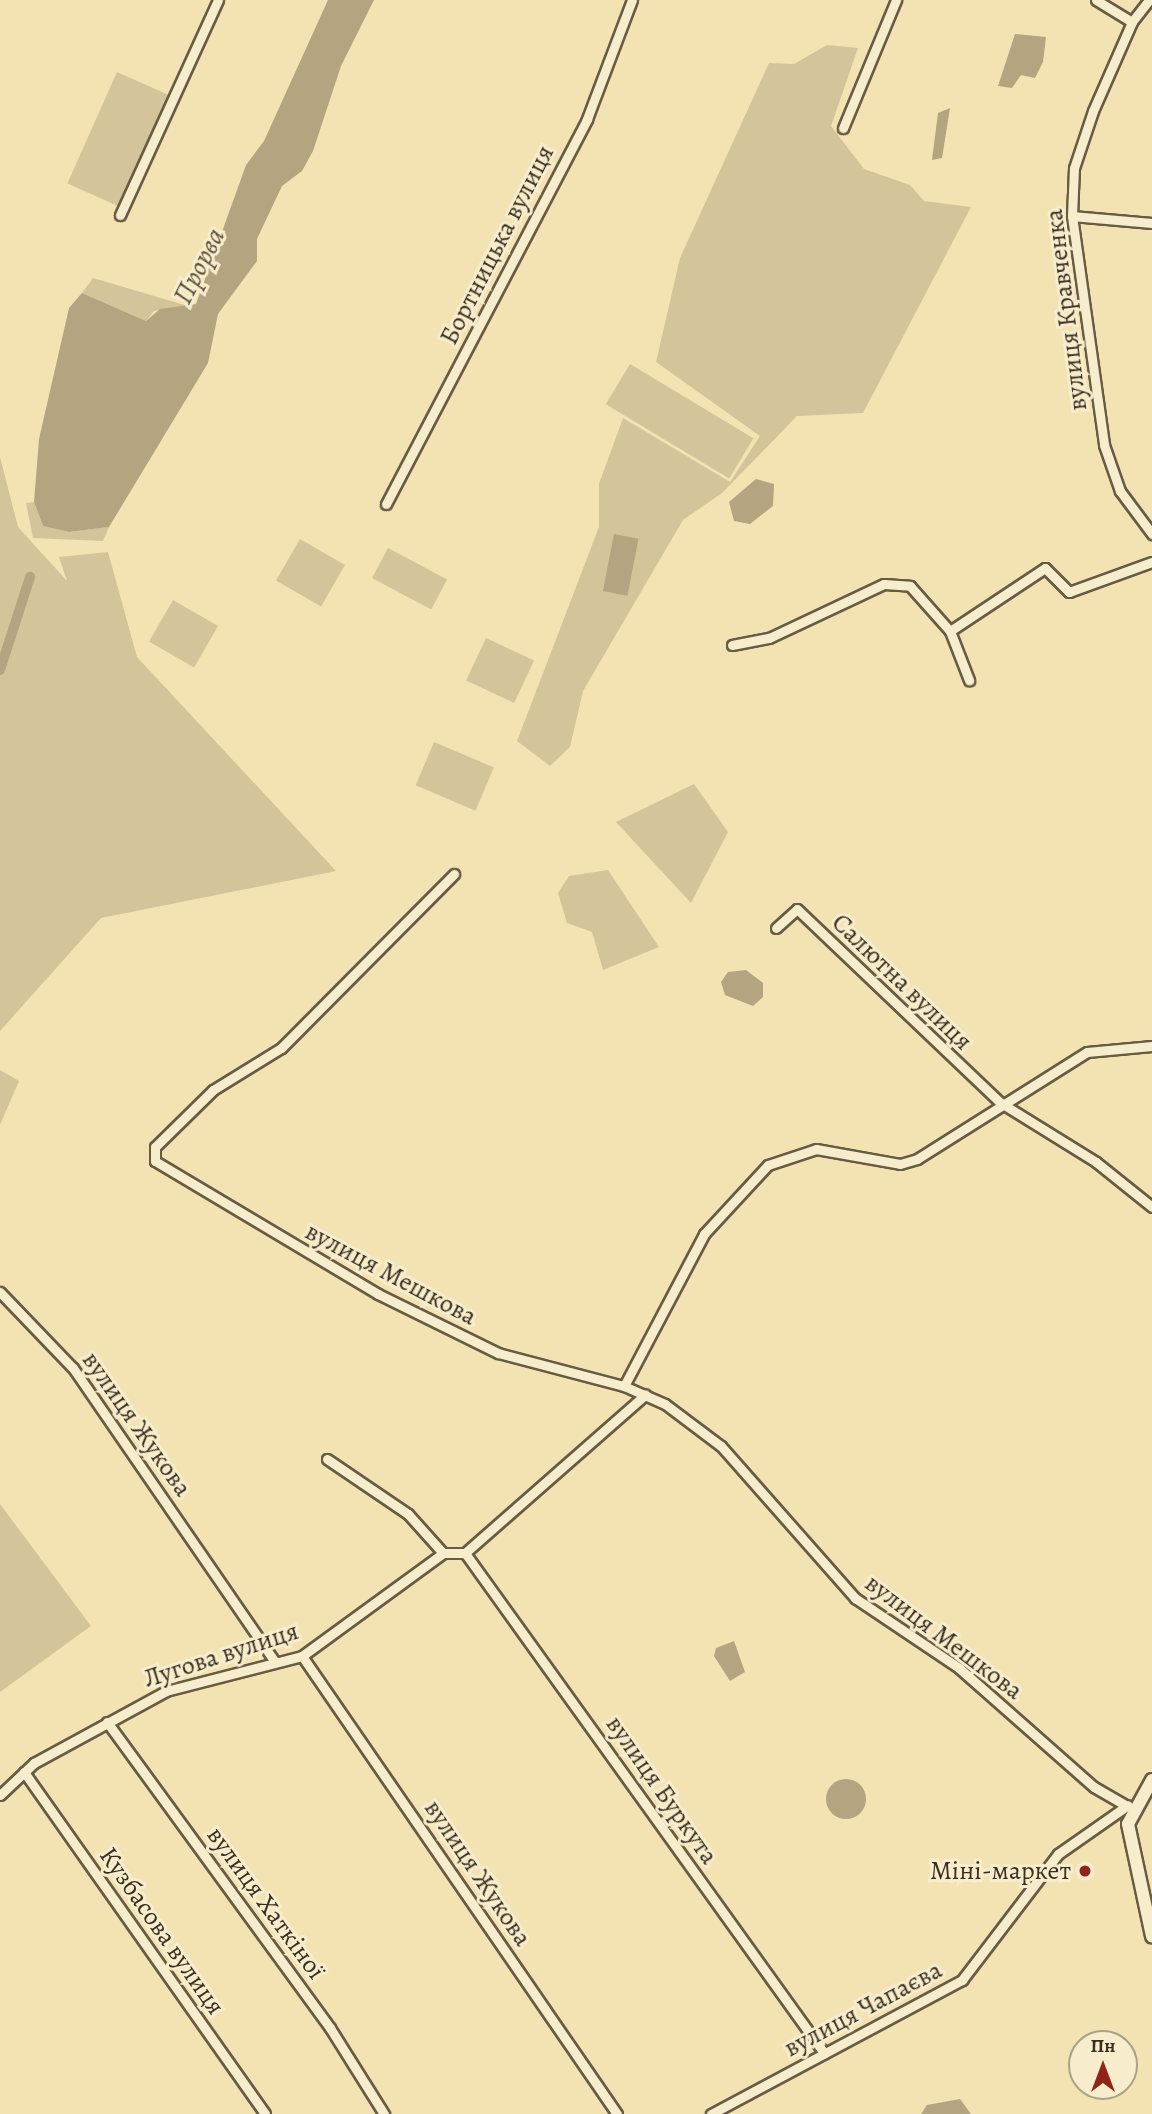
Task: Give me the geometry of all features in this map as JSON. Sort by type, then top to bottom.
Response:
[{"type":"street","points":[[120,215],[218,0]]},
{"type":"street","name":"Бортницька вулиця","points":[[386,505],[587,119],[632,0]]},
{"type":"street","points":[[843,128],[896,0]]},
{"type":"street","points":[[1096,0],[1132,22]]},
{"type":"street","name":"вулиця Кравченка","points":[[1149,0],[1132,22],[1074,168],[1072,216],[1075,257],[1088,293],[1104,445],[1120,491],[1152,534]]},
{"type":"street","points":[[1072,216],[1152,223]]},
{"type":"street","points":[[950,631],[1045,568],[1069,592],[1152,562]]},
{"type":"street","points":[[732,645],[769,638],[897,582],[910,586],[950,631],[969,680]]},
{"type":"street","name":"вулиця Мешкова","points":[[454,874],[281,1048],[213,1090],[155,1147],[155,1161],[366,1288],[462,1335],[509,1356],[624,1386],[645,1395],[721,1447],[855,1598],[959,1668],[1094,1787],[1128,1805]]},
{"type":"street","name":"Салютна вулиця","points":[[776,928],[797,909],[1001,1103],[1096,1162],[1152,1207]]},
{"type":"street","points":[[624,1386],[704,1234],[768,1165],[800,1153],[841,1151],[900,1164],[917,1159],[1001,1103],[1087,1052],[1152,1046]]},
{"type":"street","name":"вулиця Жукова","points":[[0,1292],[73,1367],[274,1661]]},
{"type":"street","points":[[327,1459],[408,1514],[443,1553],[465,1553],[645,1395]]},
{"type":"street","name":"Лугова вулиця","points":[[0,1795],[24,1772],[166,1690],[302,1656],[443,1553]]},
{"type":"street","name":"вулиця Буркута","points":[[465,1553],[824,2053]]},
{"type":"street","name":"вулиця Жукова","points":[[302,1656],[617,2114]]},
{"type":"street","name":"вулиця Хаткіної","points":[[107,1722],[330,2028],[384,2114]]},
{"type":"street","name":"Кузбасова вулиця","points":[[24,1772],[265,2114]]},
{"type":"street","points":[[1152,1780],[1128,1805],[1128,1843],[1152,1936]]},
{"type":"street","name":"вулиця Чапаєва","points":[[711,2114],[962,1980],[1058,1854],[1128,1805]]},
{"type":"shaded area","points":[[328,0],[374,0],[341,66],[313,151],[302,171],[282,186],[257,239],[257,261],[218,314],[208,363],[109,527],[69,532],[43,526],[34,502],[39,439],[69,308],[82,293],[146,321],[160,309],[196,304],[246,165],[264,141]]},
{"type":"shaded area","points":[[1015,34],[1046,37],[1043,62],[1035,78],[1021,75],[1012,88],[998,86]]},
{"type":"shaded area","points":[[827,45],[858,48],[831,126],[864,169],[910,185],[924,201],[971,207],[863,413],[797,416],[722,493],[683,520],[583,691],[570,747],[550,766],[517,741],[599,527],[599,484],[623,418],[730,482],[760,436],[656,362],[680,258],[769,63],[794,64]]},
{"type":"shaded area","points":[[117,72],[168,95],[119,206],[67,183]]},
{"type":"shaded area","points":[[950,108],[942,158],[932,160],[938,113]]},
{"type":"shaded area","points":[[93,278],[188,306],[154,311],[146,321],[82,293]]},
{"type":"shaded area","points":[[630,364],[753,438],[729,478],[606,404]]},
{"type":"shaded area","points":[[0,457],[18,527],[67,581],[59,557],[108,552],[137,657],[336,871],[101,918],[0,1031]]},
{"type":"shaded area","points":[[756,479],[774,484],[773,506],[750,524],[734,521],[729,502]]},
{"type":"shaded area","points":[[34,502],[43,526],[69,532],[109,527],[103,541],[33,538],[26,503]]},
{"type":"shaded area","points":[[614,534],[639,539],[627,596],[603,591]]},
{"type":"shaded area","points":[[300,539],[345,565],[321,607],[276,581]]},
{"type":"shaded area","points":[[388,548],[447,579],[431,609],[372,578]]},
{"type":"shaded area","points":[[173,600],[218,626],[194,668],[149,642]]},
{"type":"shaded area","points":[[486,638],[534,660],[514,703],[466,681]]},
{"type":"shaded area","points":[[434,742],[494,767],[475,811],[416,785]]},
{"type":"shaded area","points":[[694,784],[728,832],[691,903],[616,822]]},
{"type":"shaded area","points":[[608,870],[659,947],[603,970],[592,932],[567,923],[558,893],[569,876]]},
{"type":"shaded area","points":[[746,970],[763,983],[763,997],[753,1006],[725,995],[721,982],[728,972]]},
{"type":"shaded area","points":[[0,1070],[19,1081],[0,1125]]},
{"type":"shaded area","points":[[0,1504],[91,1626],[0,1692]]},
{"type":"shaded area","points":[[734,1641],[745,1672],[730,1681],[714,1656],[716,1648]]},
{"type":"shaded area","points":[[846,1779],[860,1785],[866,1799],[860,1813],[846,1819],[832,1813],[826,1799],[832,1785]]},
{"type":"shaded area","points":[[960,2099],[971,2114],[921,2114],[927,2105]]},
{"type":"waterway","name":"Прорва","points":[[0,670],[30,577]]},
{"type":"place","name":"Міні-маркет","points":[[1085,1871]]}]
